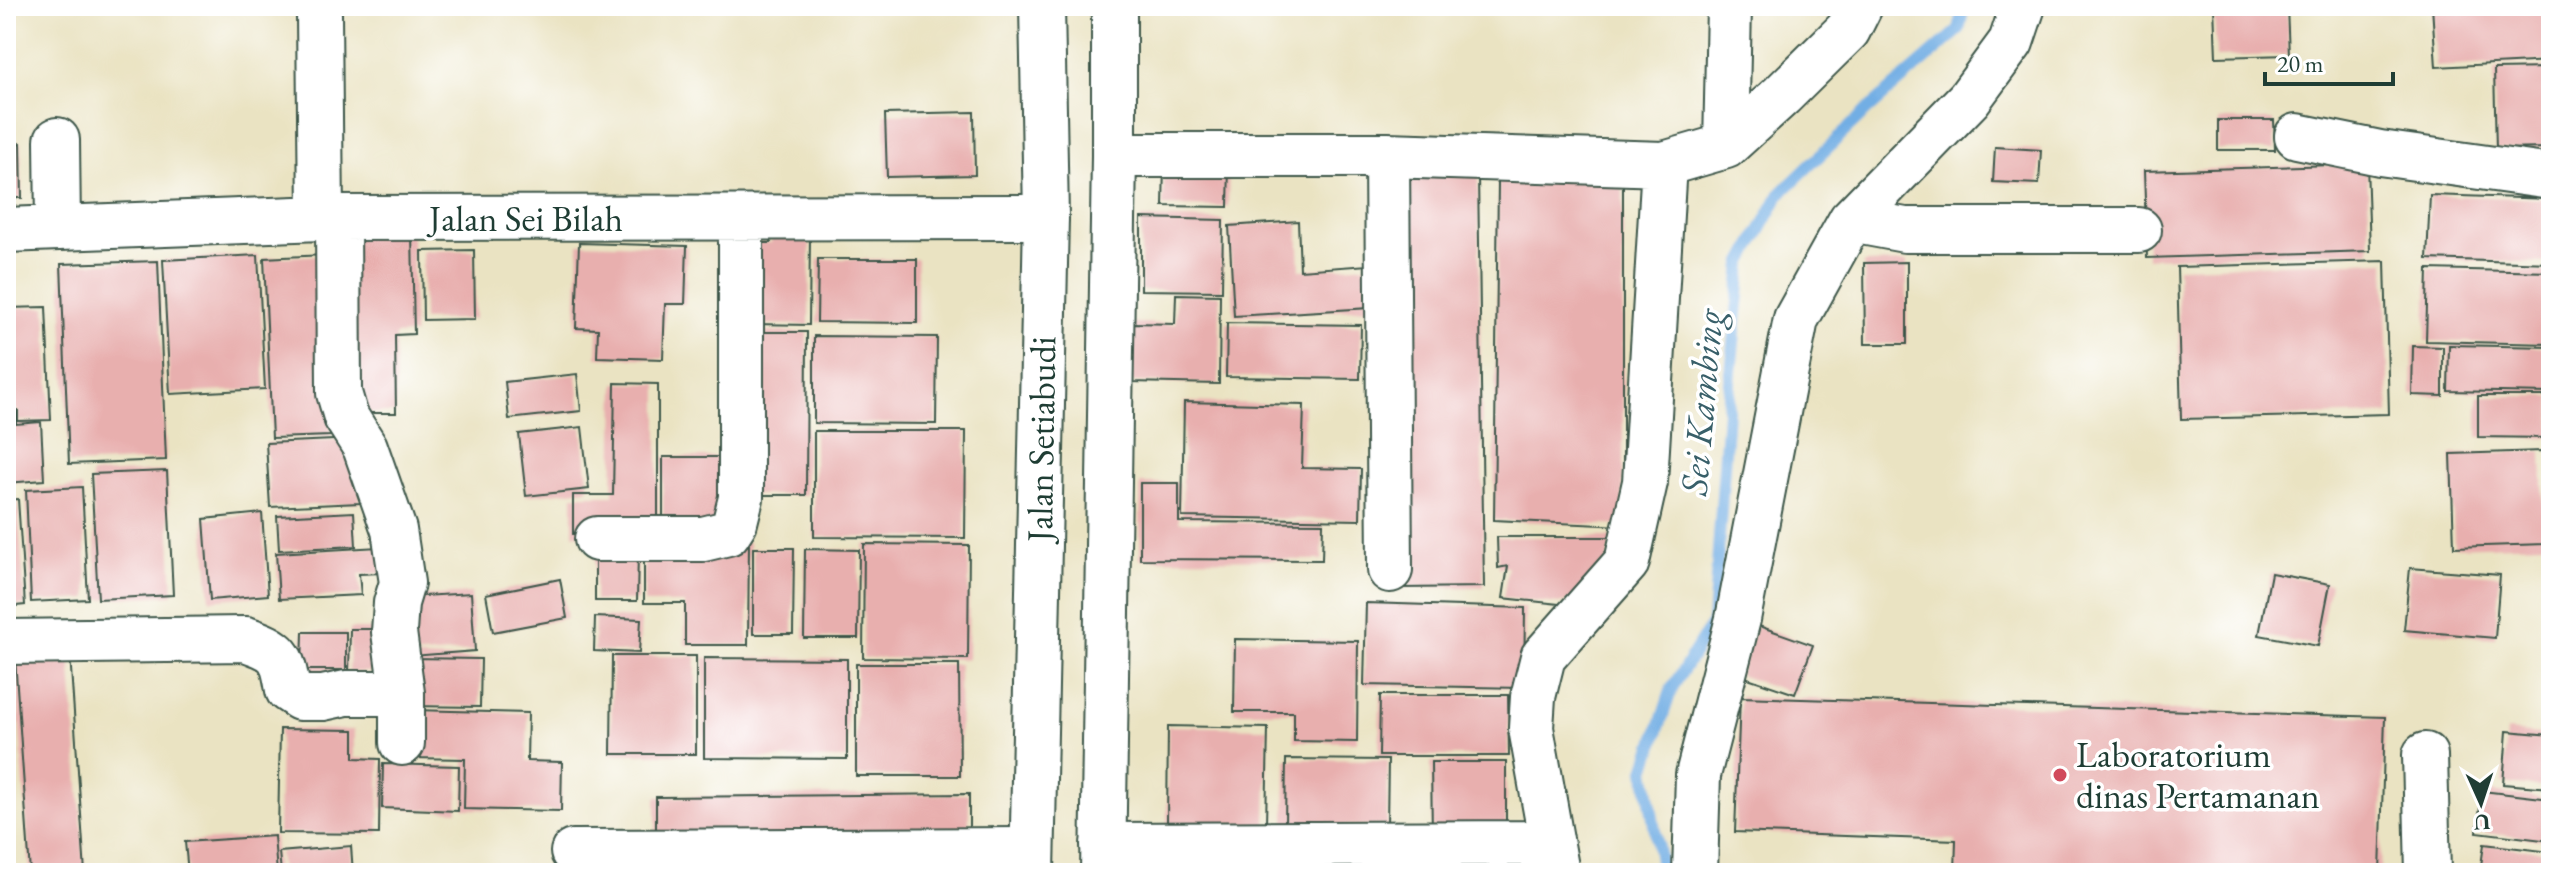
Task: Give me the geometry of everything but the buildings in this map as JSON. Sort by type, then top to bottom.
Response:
[{"type":"street","name":"Jalan Setiabudi","points":[[1032,862],[1046,217],[1042,6]]},
{"type":"street","name":"Jalan Setiabudi","points":[[1103,859],[1114,6]]},
{"type":"street","points":[[1726,146],[1729,6]]},
{"type":"street","points":[[1114,155],[1387,155],[1664,164],[1726,146],[1848,30],[1860,6]]},
{"type":"street","points":[[1695,873],[1698,775],[1738,619],[1796,319],[1851,220],[1969,99],[2011,42],[2023,6]]},
{"type":"street","points":[[319,14],[339,393],[346,417],[365,447],[394,530],[402,583],[396,603],[394,632],[402,693],[402,743]]},
{"type":"street","points":[[2297,136],[2380,153],[2551,177]]},
{"type":"street","points":[[57,140],[58,228]]},
{"type":"street","points":[[1387,155],[1390,570]]},
{"type":"street","points":[[1103,859],[1554,858],[1531,728],[1533,697],[1543,657],[1627,562],[1645,482],[1664,164]]},
{"type":"street","name":"Jalan Sei Bilah","points":[[6,230],[330,218],[1046,217]]},
{"type":"street","points":[[597,539],[703,539],[728,533],[735,522],[741,498],[741,218]]},
{"type":"street","points":[[1851,220],[1905,230],[2139,230]]},
{"type":"street","points":[[6,642],[246,639],[272,649],[284,665],[288,690],[300,698],[323,698],[346,693],[402,693]]},
{"type":"street","points":[[2425,755],[2428,873]]},
{"type":"street","points":[[573,852],[1032,862]]},
{"type":"waterway","name":"Sei Kambing","points":[[1662,873],[1645,770],[1672,688],[1713,622],[1730,382],[1742,264],[1780,194],[1863,114],[1959,30],[1964,6]]},
{"type":"place","name":"Laboratorium dinas Pertamanan","points":[[2060,775]]}]
